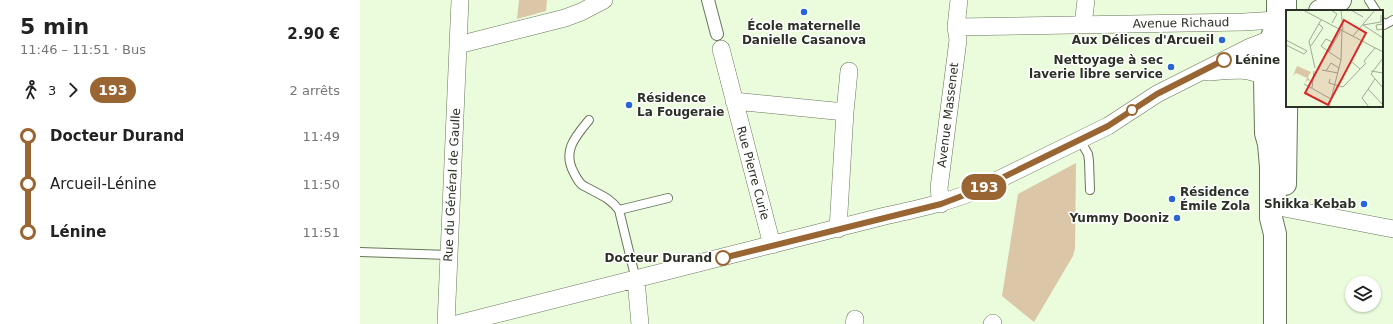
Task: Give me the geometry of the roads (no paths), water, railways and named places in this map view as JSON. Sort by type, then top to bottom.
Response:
[{"type":"main road","points":[[1322,10],[1340,0]]},
{"type":"main road","points":[[1277,145],[1266,132],[1265,58],[1282,25]]},
{"type":"main road","points":[[1275,234],[1283,215],[1284,208],[1277,145],[1282,25]]},
{"type":"main road","points":[[1275,324],[1275,234],[1271,218],[1271,167],[1277,145]]},
{"type":"street","name":"Rue du Général de Gaulle","points":[[446,324],[460,0]]},
{"type":"street","points":[[458,45],[565,18],[581,12],[604,0]]},
{"type":"street","points":[[708,0],[719,41]]},
{"type":"street","points":[[956,27],[959,0]]},
{"type":"street","points":[[1083,25],[1086,0]]},
{"type":"street","name":"Avenue Richaud","points":[[956,27],[1244,22],[1282,25]]},
{"type":"street","points":[[457,324],[838,228],[941,204],[975,191],[1108,126],[1157,94],[1248,48],[1282,25]]},
{"type":"street","name":"Avenue Massenet","points":[[941,204],[939,188],[958,40],[956,27]]},
{"type":"street","name":"Rue Pierre Curie","points":[[719,41],[772,245]]},
{"type":"street","points":[[1200,72],[1244,70],[1256,73],[1265,78]]},
{"type":"street","points":[[838,228],[849,71]]},
{"type":"street","points":[[734,101],[845,112]]},
{"type":"street","points":[[1284,208],[1393,229]]},
{"type":"street","points":[[636,280],[640,324]]},
{"type":"lane","points":[[1288,10],[1292,0]]},
{"type":"lane","points":[[1369,0],[1375,10]]},
{"type":"lane","points":[[1282,25],[1286,15]]},
{"type":"lane","points":[[1383,24],[1384,25],[1393,20]]},
{"type":"lane","points":[[589,120],[576,136],[568,156],[572,169],[584,187],[607,197],[619,210],[636,280]]},
{"type":"lane","points":[[1080,140],[1088,154],[1090,190]]},
{"type":"lane","points":[[619,210],[668,198]]},
{"type":"lane","points":[[360,252],[449,255]]},
{"type":"place","name":"École maternelle Danielle Casanova","points":[[804,12]]},
{"type":"place","name":"Aux Délices d'Arcueil","points":[[1222,40]]},
{"type":"place","name":"Lénine","points":[[1224,60]]},
{"type":"place","name":"Nettoyage à sec laverie libre service","points":[[1171,67]]},
{"type":"place","name":"Résidence La Fougeraie","points":[[629,105]]},
{"type":"place","name":"Résidence Émile Zola","points":[[1172,199]]},
{"type":"place","name":"Shikka Kebab","points":[[1364,204]]},
{"type":"place","name":"Yummy Dooniz","points":[[1177,218]]},
{"type":"place","name":"Docteur Durand","points":[[723,258]]}]
